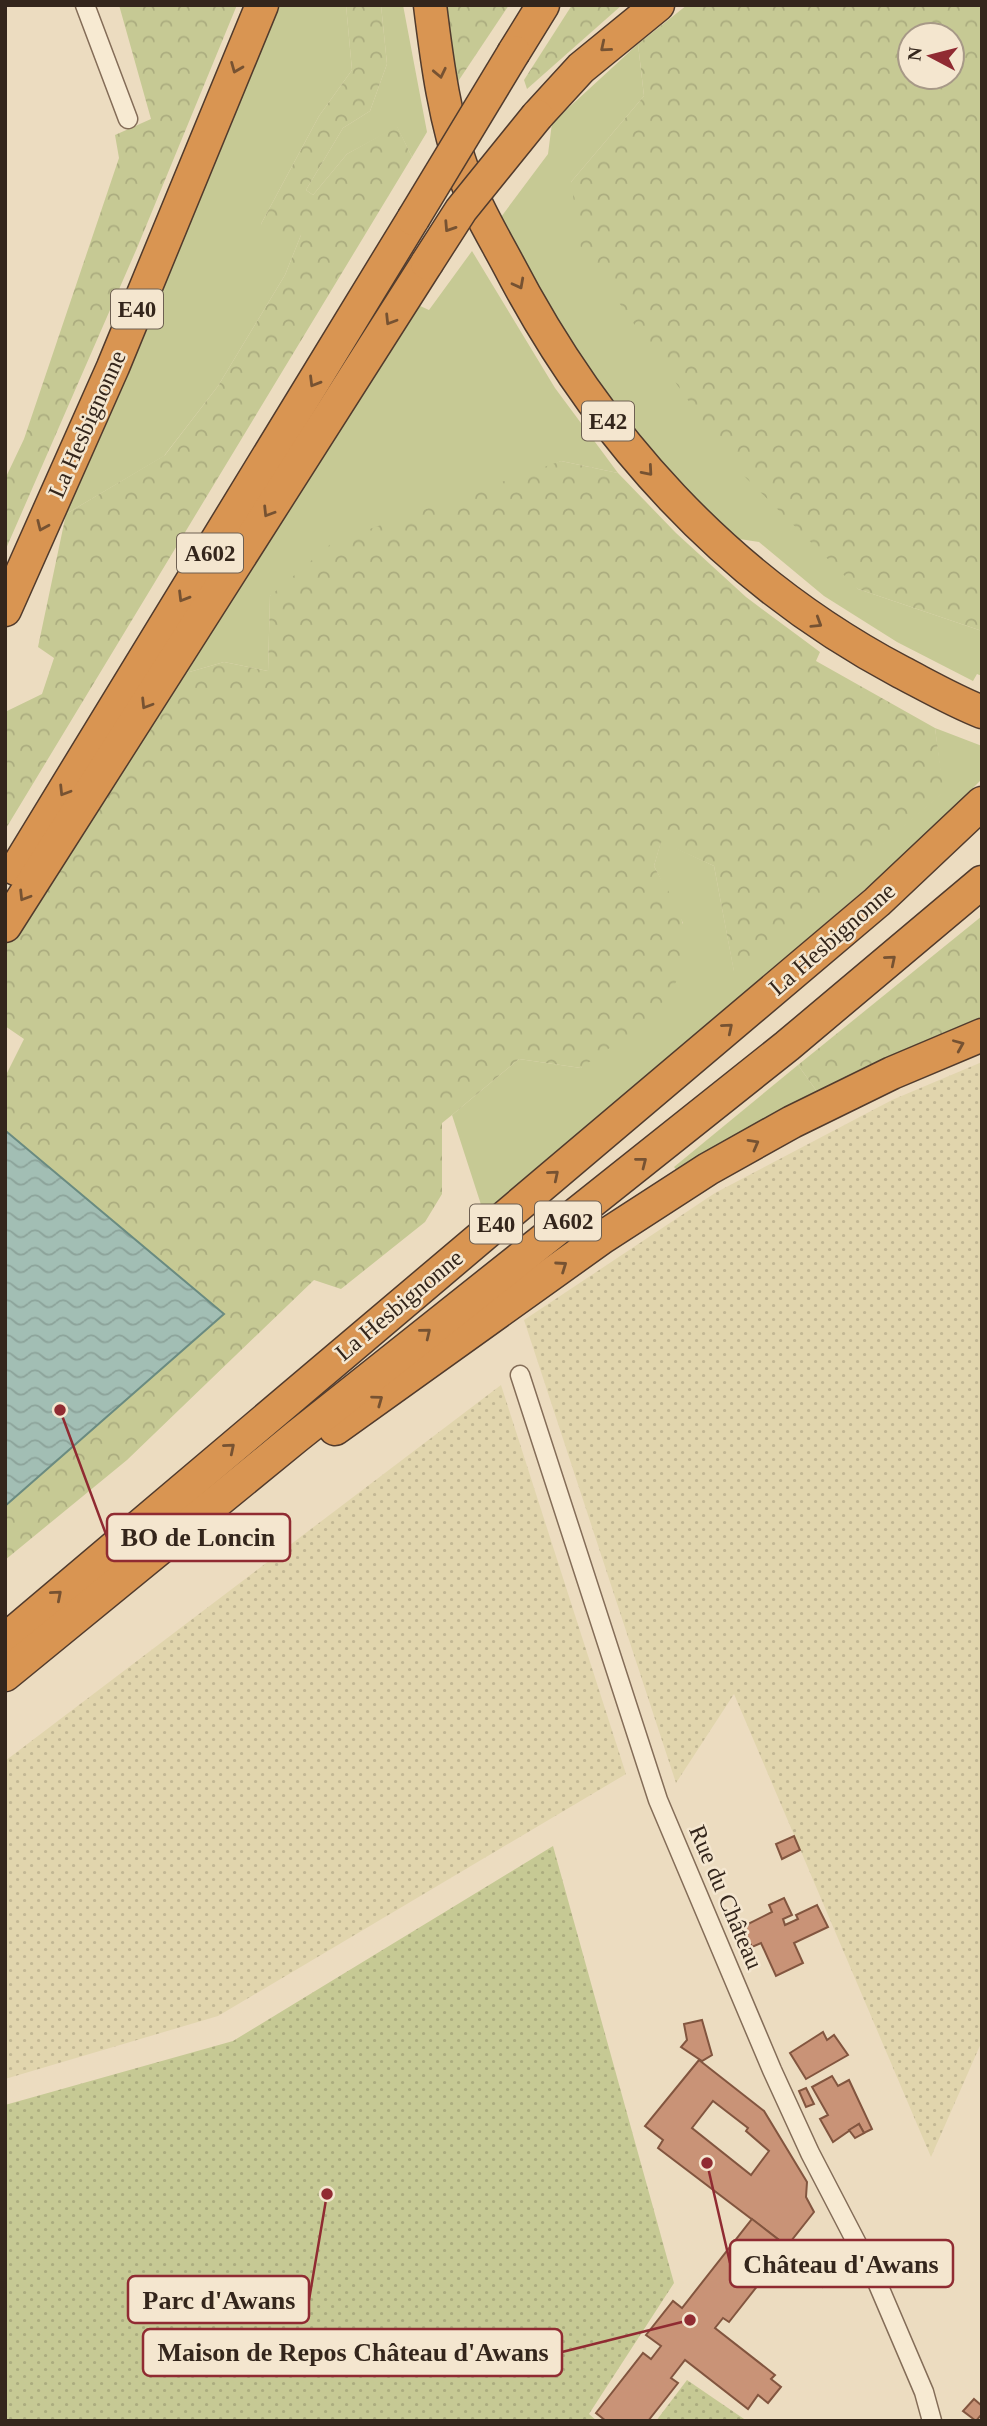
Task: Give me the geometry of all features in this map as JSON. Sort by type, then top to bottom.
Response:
[{"type":"highway","name":"La Hesbignonne","points":[[5,610],[113,367],[262,5]]},
{"type":"highway","name":"E42","points":[[430,5],[436,56],[465,176],[521,290],[600,411],[691,519],[800,612],[862,651],[972,708]]},
{"type":"highway","name":"A602","points":[[5,887],[543,5]]},
{"type":"highway","points":[[5,926],[461,209],[537,116],[581,68],[658,5]]},
{"type":"highway","name":"La Hesbignonne","points":[[5,1640],[877,902],[982,803]]},
{"type":"highway","name":"A602","points":[[296,1437],[787,1046],[982,882]]},
{"type":"highway","points":[[5,1675],[296,1437],[340,1428],[507,1305],[708,1170],[792,1122],[892,1073],[982,1035]]},
{"type":"street","points":[[85,5],[128,118]]},
{"type":"street","name":"Rue du Château","points":[[520,1375],[659,1800],[772,2070],[810,2153],[877,2282],[924,2392],[932,2421]]},
{"type":"shaded area","points":[[982,1062],[982,2041],[931,2157],[734,1694],[676,1783],[524,1320],[715,1193],[892,1100]]},
{"type":"shaded area","points":[[501,1385],[626,1774],[218,2016],[5,2079],[5,1761]]},
{"type":"green space","points":[[119,5],[237,5],[137,248],[5,551],[5,479],[24,439],[119,158],[115,135],[151,119]]},
{"type":"green space","points":[[277,5],[346,5],[352,70],[319,116],[261,224],[301,235],[285,275],[218,386],[164,456],[66,514],[230,128]]},
{"type":"green space","points":[[346,5],[381,5],[387,64],[370,111],[343,128],[306,190],[313,195],[347,154],[397,126],[412,157],[5,830],[5,712],[42,694],[54,658],[38,647],[66,514],[165,455],[218,386],[285,275],[301,235],[275,239],[261,224],[319,116],[352,70]]},
{"type":"green space","points":[[381,5],[403,5],[427,132],[412,157],[397,127],[347,154],[313,195],[306,190],[343,128],[370,111],[387,64]]},
{"type":"green space","points":[[441,5],[509,5],[457,83]]},
{"type":"green space","points":[[572,5],[622,5],[527,89],[524,80]]},
{"type":"green space","points":[[687,5],[982,5],[982,631],[858,589],[736,468],[581,249],[571,182],[644,96],[638,44]]},
{"type":"green space","points":[[638,44],[644,96],[571,182],[858,589],[982,631],[982,676],[977,674],[973,681],[897,642],[824,596],[759,542],[733,538],[661,469],[601,393],[549,311],[501,217],[548,154],[552,123]]},
{"type":"green space","points":[[472,251],[555,388],[618,473],[561,461],[270,596],[268,671],[224,662],[179,675],[418,305],[429,310]]},
{"type":"green space","points":[[561,461],[618,473],[676,533],[746,597],[820,652],[816,661],[935,728],[944,792],[734,972],[714,866],[661,842],[654,866],[681,918],[685,950],[680,973],[656,1010],[620,1041],[581,1068],[519,1059],[442,1123],[442,1194],[425,1222],[341,1289],[314,1280],[127,1460],[5,1560],[5,1506],[224,1314],[7,1132],[5,1134],[5,1077],[24,1039],[5,1026],[5,944],[179,675],[224,662],[268,671],[270,596],[333,542]]},
{"type":"green space","points":[[935,728],[982,746],[982,779],[914,847],[485,1217],[452,1115],[519,1059],[581,1068],[683,923],[654,866],[661,841],[714,866],[734,971],[943,792]]},
{"type":"green space","points":[[982,916],[982,1020],[818,1093],[798,1065]]},
{"type":"green space","points":[[798,1065],[818,1093],[678,1172],[674,1167]]},
{"type":"green space","points":[[553,1846],[674,2283],[589,2414],[597,2421],[5,2421],[5,2105],[233,2041]]},
{"type":"green space","points":[[687,2380],[747,2421],[656,2421]]},
{"type":"water","points":[[7,1132],[224,1314],[5,1506],[5,1134]]},
{"type":"building","points":[[794,1836],[800,1850],[782,1859],[776,1844]]},
{"type":"building","points":[[784,1898],[792,1915],[783,1919],[785,1925],[798,1919],[796,1915],[817,1905],[828,1927],[794,1943],[803,1963],[776,1976],[761,1943],[752,1947],[742,1927],[772,1912],[769,1905]]},
{"type":"building","points":[[702,2020],[712,2055],[702,2061],[681,2047],[687,2040],[684,2024]]},
{"type":"building","points":[[823,2032],[827,2040],[834,2035],[848,2055],[806,2079],[790,2053]]},
{"type":"building","points":[[699,2060],[764,2111],[807,2182],[806,2197],[814,2212],[787,2246],[658,2148],[663,2140],[645,2126]],"holes":[[[713,2101],[748,2128],[746,2131],[769,2151],[751,2175],[692,2128]]]},
{"type":"building","points":[[832,2076],[838,2086],[849,2080],[872,2129],[864,2133],[859,2124],[833,2142],[820,2119],[828,2115],[812,2087]]},
{"type":"building","points":[[806,2088],[814,2104],[806,2107],[799,2091]]},
{"type":"building","points":[[859,2124],[864,2133],[855,2138],[849,2130]]},
{"type":"building","points":[[752,2219],[788,2247],[729,2322],[723,2318],[715,2328],[775,2375],[771,2379],[781,2387],[768,2403],[758,2395],[748,2409],[685,2360],[671,2378],[678,2383],[648,2421],[606,2421],[596,2413],[643,2353],[651,2359],[661,2346],[646,2335],[673,2301],[682,2308]]},
{"type":"building","points":[[827,2252],[840,2278],[823,2287],[810,2260]]},
{"type":"building","points":[[974,2399],[982,2406],[982,2414],[976,2421],[963,2411]]},
{"type":"place","name":"BO de Loncin","points":[[60,1410]]},
{"type":"place","name":"Château d'Awans","points":[[707,2163]]},
{"type":"place","name":"Parc d'Awans","points":[[327,2194]]},
{"type":"place","name":"Maison de Repos Château d'Awans","points":[[690,2320]]}]
